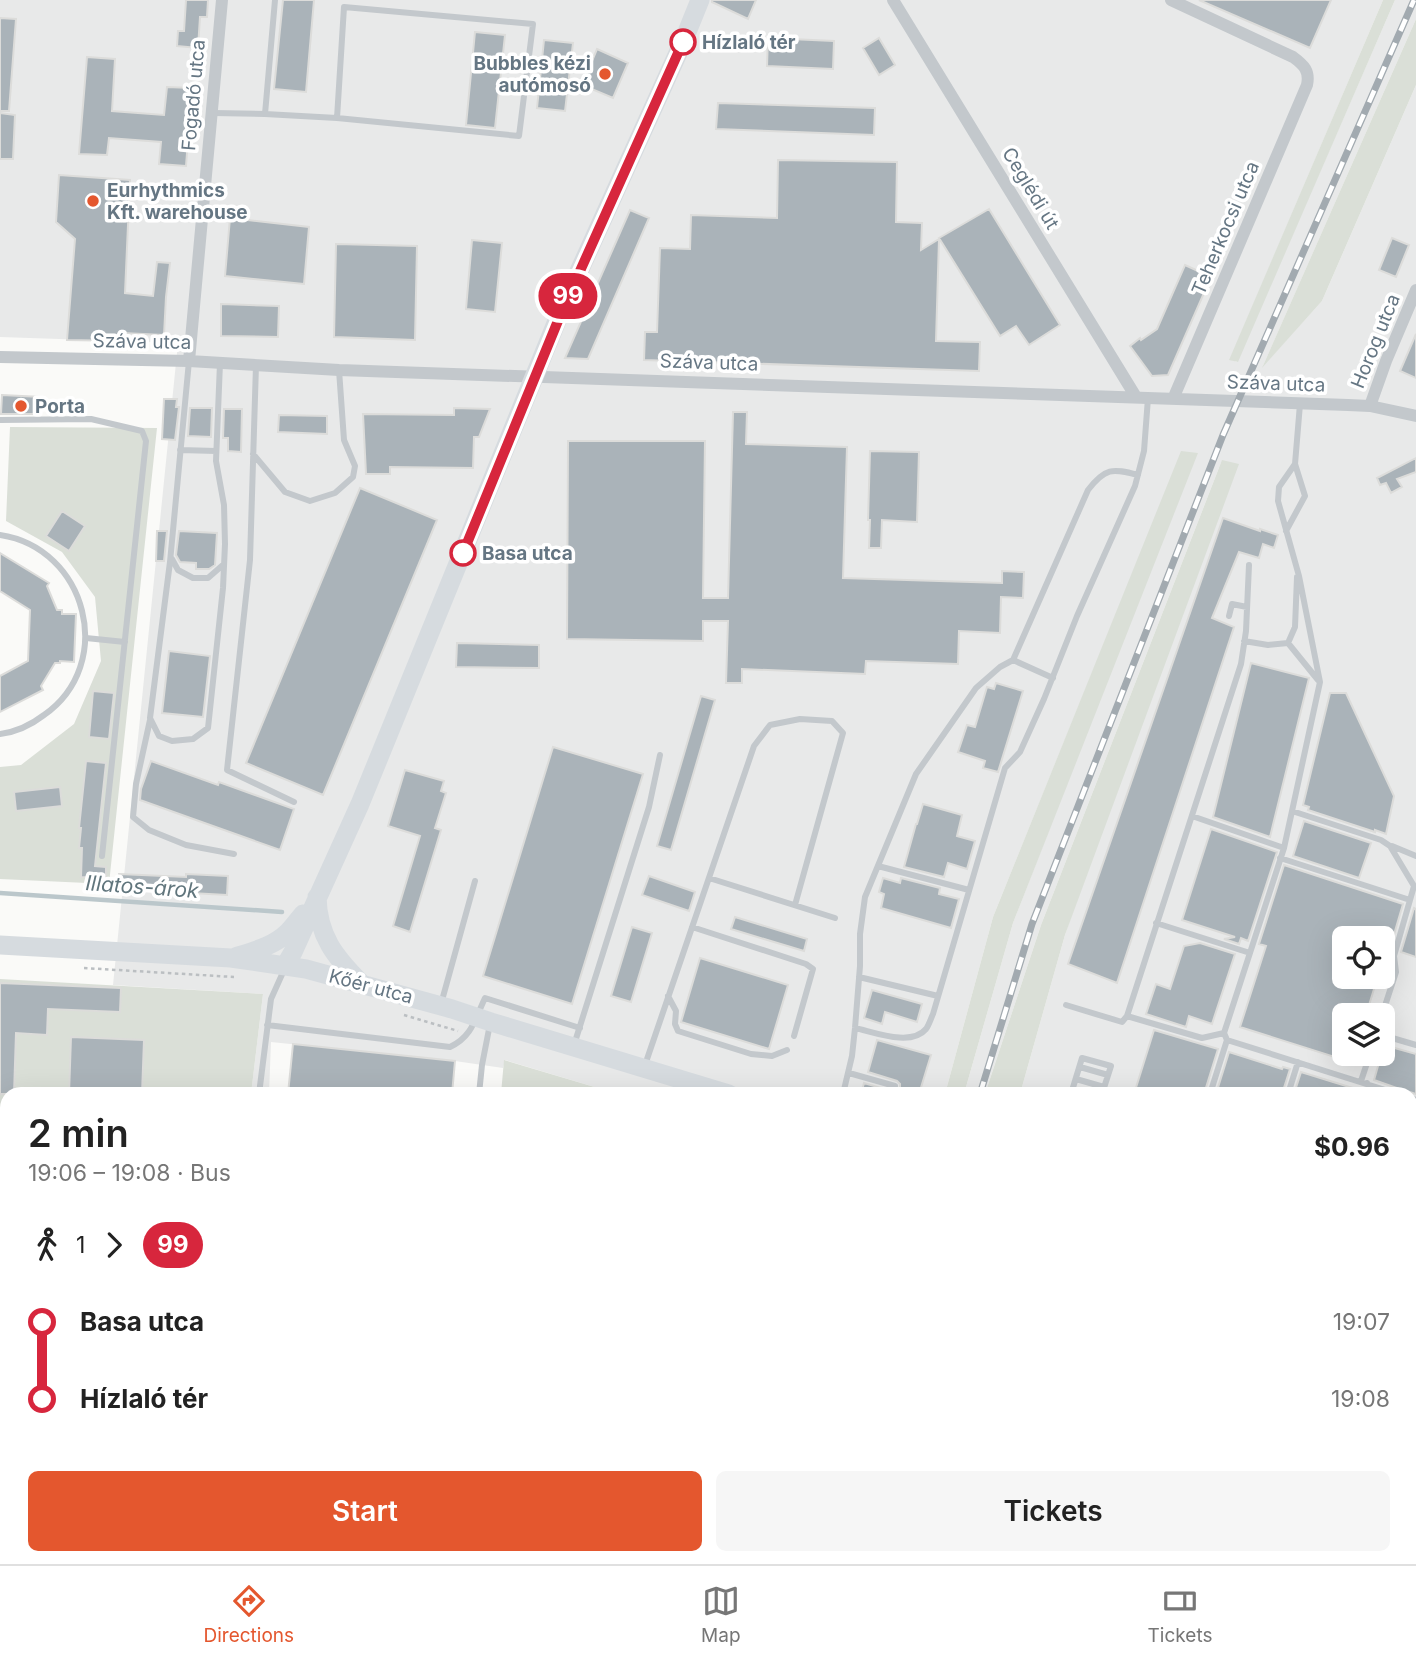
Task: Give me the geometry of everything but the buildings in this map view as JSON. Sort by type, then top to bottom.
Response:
[{"type":"street","name":"Fogadó utca","points":[[189,361],[222,0]]},
{"type":"street","points":[[285,966],[360,804],[562,311],[700,0]]},
{"type":"street","name":"Ceglédi út","points":[[893,0],[1142,398]]},
{"type":"street","name":"Teherkocsi utca","points":[[1171,0],[1293,57],[1307,71],[1307,85],[1173,399]]},
{"type":"street","name":"Horog utca","points":[[1370,406],[1416,290]]},
{"type":"street","name":"Száva utca","points":[[0,357],[189,361],[339,370],[1370,406],[1416,416]]},
{"type":"street","points":[[231,958],[273,943],[287,933],[317,897]]},
{"type":"street","points":[[317,897],[317,915],[322,930],[342,964],[361,983]]},
{"type":"street","name":"Kőér utca","points":[[0,945],[231,958],[306,969],[441,1006],[479,1024],[574,1047],[706,1087]]},
{"type":"lane","points":[[265,114],[275,0]]},
{"type":"lane","points":[[211,113],[337,118],[519,136],[533,24],[344,7],[337,118]]},
{"type":"lane","points":[[189,361],[171,557],[150,718],[136,784],[133,817],[149,830],[186,845],[234,854]]},
{"type":"lane","points":[[150,718],[159,736],[172,741],[193,739],[208,728],[225,544],[224,505],[216,461],[220,363]]},
{"type":"lane","points":[[256,365],[250,560],[227,770],[294,802]]},
{"type":"lane","points":[[253,454],[285,492],[310,501],[335,493],[354,477],[355,466],[344,440],[339,370]]},
{"type":"lane","points":[[855,1028],[902,1038],[915,1037],[926,1029],[933,1014],[1005,768],[1020,752],[1135,486],[1144,451],[1142,398]]},
{"type":"lane","points":[[1286,531],[1306,496],[1295,464],[1300,404]]},
{"type":"lane","points":[[0,420],[91,419],[142,431],[146,440],[102,856]]},
{"type":"lane","points":[[180,450],[216,451]]},
{"type":"lane","points":[[1212,1087],[1250,953],[1284,848],[1320,682],[1297,568],[1278,501],[1279,487],[1295,464]]},
{"type":"lane","points":[[845,1087],[855,1028],[860,934],[865,897],[916,774],[976,688],[1000,667],[1013,660],[1088,490],[1097,477],[1106,471],[1117,470],[1138,475]]},
{"type":"lane","points":[[0,535],[13,537],[37,548],[58,564],[74,586],[79,599],[86,638],[81,664],[71,688],[54,709],[32,724],[0,734]]},
{"type":"lane","points":[[171,557],[178,570],[193,578],[208,578],[224,565]]},
{"type":"lane","points":[[1066,1005],[1122,1022],[1127,1016],[1241,664],[1249,565]]},
{"type":"lane","points":[[1288,643],[1295,627],[1297,568]]},
{"type":"lane","points":[[1229,616],[1232,604],[1247,607]]},
{"type":"lane","points":[[86,638],[125,642]]},
{"type":"lane","points":[[1244,640],[1268,645],[1288,643]]},
{"type":"lane","points":[[1288,643],[1320,682]]},
{"type":"lane","points":[[1013,660],[1053,678]]},
{"type":"lane","points":[[644,1068],[754,746],[770,725],[800,719],[832,721],[843,733],[795,905]]},
{"type":"lane","points":[[574,1047],[649,807],[660,755]]},
{"type":"lane","points":[[1292,811],[1381,840],[1416,856]]},
{"type":"lane","points":[[1192,816],[1284,848]]},
{"type":"lane","points":[[1386,1003],[1396,972],[1394,956],[1414,886],[1390,846]]},
{"type":"lane","points":[[1280,859],[1410,900]]},
{"type":"lane","points":[[877,866],[969,890]]},
{"type":"lane","points":[[709,878],[835,918]]},
{"type":"lane","points":[[441,1006],[475,881]]},
{"type":"lane","points":[[1156,923],[1250,953]]},
{"type":"lane","points":[[692,927],[806,964],[813,969],[794,1036]]},
{"type":"lane","points":[[260,1087],[271,999],[285,966]]},
{"type":"lane","points":[[859,976],[938,996]]},
{"type":"lane","points":[[668,996],[676,1011],[675,1024],[678,1031],[751,1054],[772,1056],[787,1050]]},
{"type":"lane","points":[[479,1087],[479,1024],[485,998],[580,1028]]},
{"type":"lane","points":[[1127,1016],[1202,1038],[1226,1037],[1378,1087]]},
{"type":"lane","points":[[267,1024],[450,1047],[460,1042],[479,1024]]},
{"type":"lane","points":[[1395,1039],[1416,1045]]},
{"type":"lane","points":[[1074,1087],[1082,1058],[1111,1066],[1104,1087]]},
{"type":"lane","points":[[1290,1087],[1297,1062]]},
{"type":"lane","points":[[1364,1087],[1367,1066]]},
{"type":"lane","points":[[849,1073],[895,1086]]},
{"type":"lane","points":[[1076,1079],[1096,1087]]},
{"type":"path","points":[[78,968],[238,977]]},
{"type":"path","points":[[395,1012],[479,1024]]},
{"type":"shaded area","points":[[0,0],[1383,0],[1230,359],[1237,362],[1395,0],[1416,0],[1416,19],[1263,366],[1322,301],[1416,85],[1416,1087],[1022,1087],[1065,935],[1222,460],[1041,925],[987,1087],[966,1087],[1013,923],[1065,789],[1182,451],[993,917],[947,1087],[595,1087],[505,1060],[503,1068],[271,1042],[269,1087],[252,1087],[263,994],[113,985],[178,343],[0,337]]},
{"type":"shaded area","points":[[1383,0],[1395,0],[1238,362],[1229,360]]},
{"type":"shaded area","points":[[1416,19],[1416,85],[1322,301],[1262,368]]},
{"type":"shaded area","points":[[10,427],[157,428],[109,884],[0,879],[0,767],[21,765],[74,724],[101,661],[95,597],[62,552],[6,521]]},
{"type":"shaded area","points":[[1181,451],[1198,453],[1013,923],[966,1087],[947,1087],[993,917]]},
{"type":"shaded area","points":[[1222,460],[1239,464],[1065,935],[1022,1087],[987,1087],[1041,925]]},
{"type":"shaded area","points":[[0,979],[263,994],[252,1087],[0,1087]]},
{"type":"shaded area","points":[[504,1060],[595,1087],[502,1087]]},
{"type":"waterway","name":"Illatos-árok","points":[[0,893],[282,912]]},
{"type":"railway","points":[[982,1087],[1032,924],[1223,435],[1414,0]]},
{"type":"bus line","name":"99","points":[[463,553],[562,311],[683,42]]},
{"type":"place","name":"Hízlaló tér","points":[[683,42]]},
{"type":"place","name":"Bubbles kézi autómosó","points":[[605,74]]},
{"type":"place","name":"Eurhythmics Kft. warehouse","points":[[93,201]]},
{"type":"place","name":"Porta","points":[[21,406]]},
{"type":"place","name":"Basa utca","points":[[463,553]]}]
